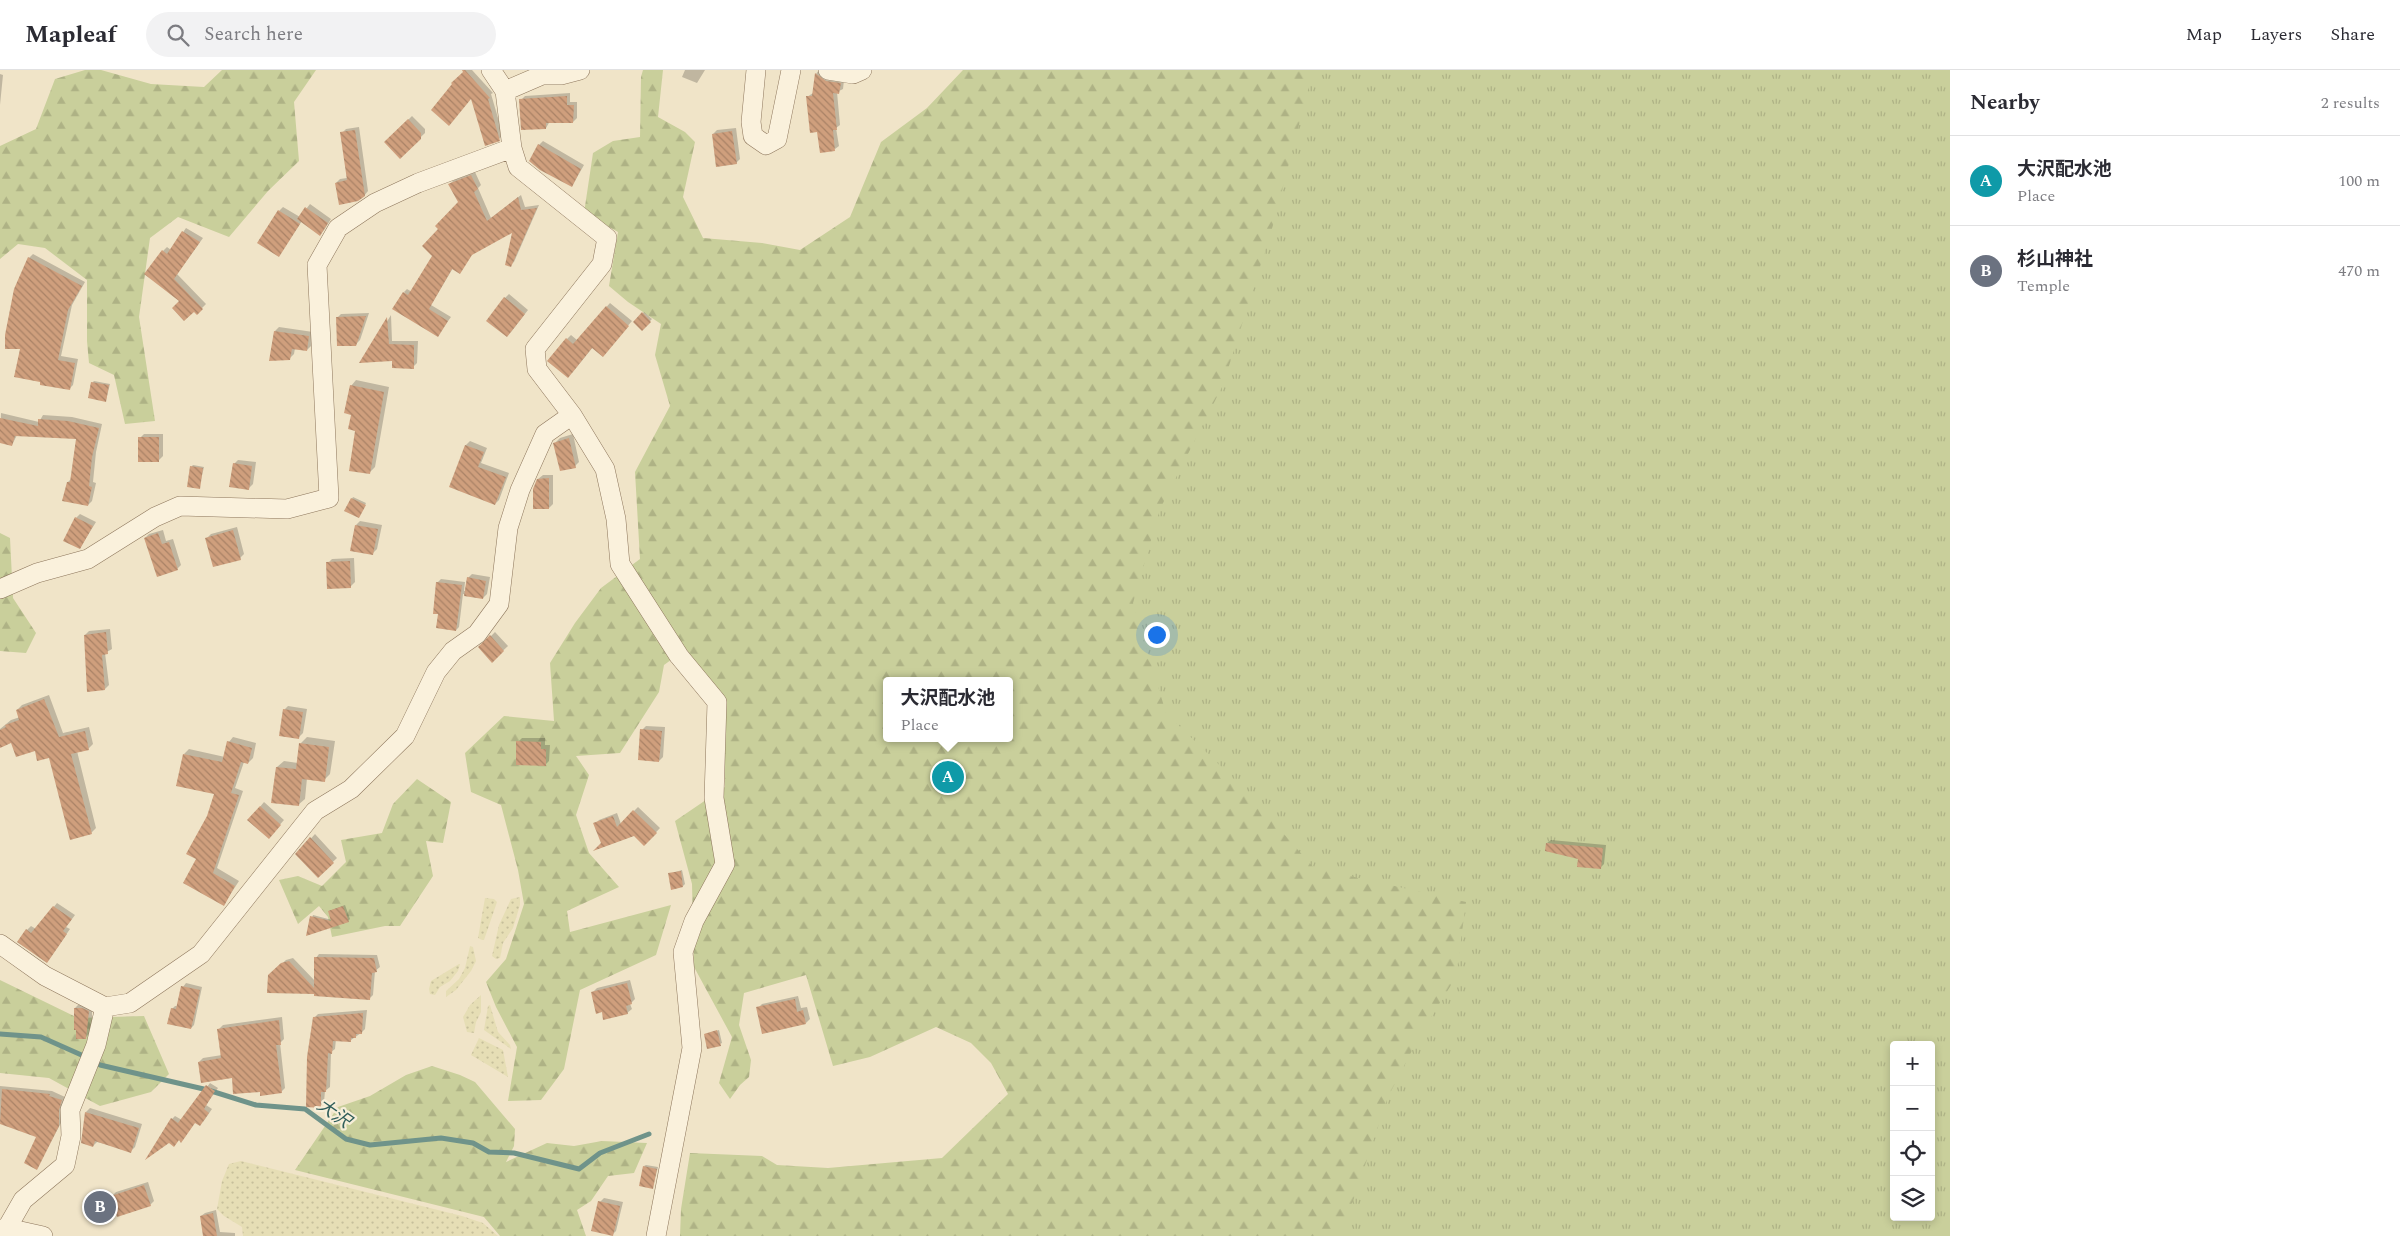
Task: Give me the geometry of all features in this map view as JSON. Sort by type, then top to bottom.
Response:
[{"type":"street","points":[[491,70],[505,91],[512,148],[518,166],[607,238],[602,264],[535,349],[537,369],[572,415],[605,469],[616,519],[620,564],[679,656],[718,702],[714,798],[725,864],[694,921],[683,952],[692,1048],[656,1236]]},
{"type":"street","points":[[505,91],[542,75],[561,75],[580,70]]},
{"type":"street","points":[[756,70],[752,129],[753,136],[766,145],[777,139],[791,70]]},
{"type":"street","points":[[828,70],[853,74],[862,70]]},
{"type":"street","points":[[0,589],[36,573],[88,559],[155,517],[180,506],[287,508],[329,498],[316,265],[338,228],[375,203],[418,183],[512,148]]},
{"type":"street","points":[[0,944],[45,976],[105,1006],[130,1003],[201,954],[316,811],[351,790],[405,736],[436,672],[453,651],[477,634],[499,604],[508,528],[520,490],[545,434],[572,415]]},
{"type":"street","points":[[43,1236],[4,1229],[23,1200],[66,1165],[70,1136],[70,1110],[96,1045],[105,1006]]},
{"type":"shaded area","points":[[520,897],[520,905],[513,928],[503,943],[500,958],[496,959],[492,956],[499,925],[511,899]]},
{"type":"shaded area","points":[[485,898],[494,899],[497,902],[484,940],[482,940],[478,938]]},
{"type":"shaded area","points":[[470,946],[473,947],[476,961],[471,971],[456,990],[446,997],[446,991],[459,979],[465,968]]},
{"type":"shaded area","points":[[459,964],[458,971],[450,981],[440,987],[435,995],[430,994],[431,981]]},
{"type":"shaded area","points":[[481,995],[481,1012],[476,1022],[474,1033],[467,1032],[463,1017],[470,1005]]},
{"type":"shaded area","points":[[490,1005],[498,1032],[510,1045],[511,1049],[484,1030],[488,1006]]},
{"type":"shaded area","points":[[479,1038],[503,1050],[508,1077],[471,1055]]},
{"type":"shaded area","points":[[241,1161],[462,1216],[483,1223],[498,1236],[243,1236],[242,1227],[224,1216],[217,1209],[222,1181],[229,1164]]},
{"type":"green space","points":[[85,70],[101,70],[151,84],[204,87],[222,70],[316,70],[294,102],[299,161],[268,191],[229,237],[178,217],[150,238],[139,317],[155,421],[125,424],[114,375],[89,363],[87,280],[45,248],[18,244],[0,259],[0,146],[36,129],[55,79]]},
{"type":"green space","points":[[643,70],[663,70],[658,117],[685,132],[695,142],[683,197],[703,238],[762,243],[800,250],[850,217],[881,142],[927,108],[963,70],[1313,70],[1274,222],[1223,385],[1160,509],[1133,603],[1166,713],[1244,789],[1314,868],[1466,902],[1456,977],[1420,1035],[1388,1097],[1353,1201],[1335,1236],[680,1236],[681,1209],[690,1153],[762,1156],[777,1165],[828,1168],[942,1158],[1008,1094],[991,1063],[971,1043],[936,1027],[870,1057],[833,1066],[806,975],[744,993],[739,1025],[751,1060],[749,1077],[740,1085],[730,1099],[719,1083],[732,1037],[694,967],[692,884],[675,821],[725,787],[724,704],[686,649],[664,665],[659,692],[620,753],[576,756],[589,775],[576,815],[589,853],[619,887],[567,911],[570,932],[671,905],[656,955],[580,990],[564,1069],[541,1100],[508,1101],[517,1047],[496,1007],[486,982],[506,959],[524,904],[518,870],[501,805],[471,792],[465,753],[504,716],[554,721],[550,663],[575,623],[601,588],[640,559],[635,472],[670,406],[655,355],[661,324],[628,302],[609,286],[618,232],[584,213],[593,153],[613,141],[640,137],[641,77]]},
{"type":"green space","points":[[1312,70],[1950,70],[1950,1236],[1281,1236],[1091,660]]},
{"type":"green space","points":[[0,533],[10,538],[13,598],[36,633],[26,653],[0,651]]},
{"type":"green space","points":[[417,779],[451,802],[443,843],[426,841],[433,876],[400,926],[385,926],[332,937],[328,917],[319,906],[298,924],[279,880],[298,876],[322,886],[346,862],[341,840],[382,833],[393,804]]},
{"type":"green space","points":[[0,980],[78,1018],[144,1016],[169,1074],[151,1092],[100,1106],[49,1078],[0,1073]]},
{"type":"green space","points":[[432,1066],[475,1082],[515,1129],[514,1146],[506,1162],[547,1143],[574,1146],[602,1141],[647,1143],[634,1173],[608,1176],[591,1201],[577,1210],[586,1236],[500,1236],[484,1217],[295,1170],[338,1107],[370,1096],[406,1075]]},
{"type":"building","points":[[462,70],[465,70],[490,98],[488,99],[500,141],[485,146],[471,99],[449,126],[431,110],[451,83],[463,72]]},
{"type":"building","points":[[815,73],[826,81],[841,83],[839,94],[833,93],[837,130],[833,130],[835,151],[820,153],[817,132],[810,133],[806,96],[812,96]]},
{"type":"building","points":[[567,96],[567,105],[574,105],[573,123],[546,123],[546,129],[521,130],[519,99]]},
{"type":"building","points":[[408,119],[421,133],[421,139],[400,159],[384,142]]},
{"type":"building","points":[[355,130],[365,196],[358,201],[339,205],[335,183],[347,180],[340,132]]},
{"type":"building","points":[[732,131],[737,164],[716,167],[712,134]]},
{"type":"building","points":[[538,144],[581,169],[572,187],[540,170],[529,161]]},
{"type":"building","points":[[471,175],[478,189],[474,192],[487,221],[518,197],[521,210],[537,208],[511,267],[505,265],[512,233],[472,255],[460,274],[452,269],[429,309],[448,321],[438,337],[392,309],[403,292],[408,295],[432,256],[422,246],[438,229],[435,226],[458,202],[448,184]]},
{"type":"building","points":[[305,207],[328,223],[320,236],[297,219]]},
{"type":"building","points":[[278,210],[300,224],[279,257],[257,243]]},
{"type":"building","points":[[182,231],[200,242],[174,279],[203,309],[197,315],[194,312],[184,321],[172,308],[179,301],[144,274],[162,250],[167,254]]},
{"type":"building","points":[[28,257],[82,286],[68,310],[58,360],[75,363],[70,390],[40,385],[40,382],[14,377],[20,349],[5,349],[5,335],[14,289]]},
{"type":"building","points":[[504,297],[525,314],[507,337],[486,321]]},
{"type":"building","points":[[606,306],[629,326],[603,357],[592,348],[568,378],[547,361],[566,338],[573,344]]},
{"type":"building","points":[[642,312],[651,322],[642,331],[633,322]]},
{"type":"building","points":[[366,316],[356,346],[337,346],[336,317]]},
{"type":"building","points":[[387,317],[389,344],[414,345],[414,369],[392,368],[392,361],[359,363]]},
{"type":"building","points":[[274,331],[309,336],[307,351],[292,349],[290,360],[269,361]]},
{"type":"building","points":[[91,382],[109,385],[106,402],[88,398]]},
{"type":"building","points":[[350,385],[384,392],[370,474],[349,471],[355,431],[348,429],[351,415],[344,413]]},
{"type":"building","points":[[0,418],[38,426],[38,419],[68,421],[99,428],[92,457],[89,486],[92,487],[88,506],[62,501],[67,482],[70,482],[76,439],[15,436],[12,446],[0,443]]},
{"type":"building","points":[[138,437],[159,437],[159,462],[138,462]]},
{"type":"building","points":[[569,438],[576,468],[560,471],[553,443]]},
{"type":"building","points":[[465,445],[484,452],[478,467],[506,477],[495,505],[449,487]]},
{"type":"building","points":[[233,463],[252,466],[249,490],[229,487]]},
{"type":"building","points":[[190,466],[203,468],[200,489],[187,487]]},
{"type":"building","points":[[549,478],[549,509],[533,509],[533,489],[537,479]]},
{"type":"building","points":[[351,498],[366,505],[359,518],[344,511]]},
{"type":"building","points":[[75,517],[93,526],[80,549],[63,541]]},
{"type":"building","points":[[355,525],[378,529],[373,555],[350,551]]},
{"type":"building","points":[[233,530],[241,560],[213,567],[205,538]]},
{"type":"building","points":[[158,533],[162,544],[169,542],[178,570],[157,577],[144,538]]},
{"type":"building","points":[[350,561],[351,588],[327,589],[326,562]]},
{"type":"building","points":[[467,577],[486,581],[483,599],[464,596]]},
{"type":"building","points":[[436,582],[462,585],[456,631],[436,628],[438,614],[433,614]]},
{"type":"building","points":[[106,632],[108,654],[102,655],[105,690],[87,692],[84,635]]},
{"type":"building","points":[[490,635],[504,651],[492,663],[478,647]]},
{"type":"building","points":[[44,699],[59,737],[85,731],[89,750],[71,754],[92,834],[70,840],[49,758],[37,761],[35,751],[16,757],[11,743],[0,748],[0,730],[6,727],[5,725],[19,720],[16,710]]},
{"type":"building","points":[[283,709],[303,712],[299,739],[279,736]]},
{"type":"building","points":[[640,729],[662,731],[659,762],[638,760]]},
{"type":"building","points":[[227,741],[252,748],[248,764],[241,762],[231,793],[239,795],[213,873],[235,886],[224,906],[183,883],[196,859],[186,854],[207,816],[214,794],[176,786],[183,754],[222,762]]},
{"type":"building","points":[[516,741],[541,742],[541,749],[546,749],[546,766],[516,765]]},
{"type":"building","points":[[299,743],[329,747],[325,782],[302,779],[299,806],[271,803],[276,767],[296,769]]},
{"type":"building","points":[[260,806],[281,825],[269,839],[247,820]]},
{"type":"building","points":[[633,810],[657,833],[644,846],[634,836],[593,851],[601,843],[593,823],[613,816],[617,827]]},
{"type":"building","points":[[310,837],[334,863],[318,878],[295,854]]},
{"type":"building","points":[[1546,843],[1603,848],[1601,869],[1577,867],[1578,859],[1545,851]]},
{"type":"building","points":[[681,871],[683,887],[671,890],[668,873]]},
{"type":"building","points":[[53,906],[72,919],[63,931],[67,934],[47,963],[17,942],[26,929],[31,933]]},
{"type":"building","points":[[343,906],[349,922],[306,936],[310,916],[331,921],[328,911]]},
{"type":"building","points":[[314,957],[374,958],[377,972],[372,973],[370,1000],[314,996],[314,994],[267,993],[268,975],[281,963],[289,961],[314,988]]},
{"type":"building","points":[[627,983],[632,1004],[626,1006],[628,1014],[603,1020],[602,1012],[596,1014],[591,992]]},
{"type":"building","points":[[181,986],[200,990],[191,1029],[167,1024],[171,1008],[176,1009]]},
{"type":"building","points":[[795,999],[797,1012],[803,1010],[806,1024],[762,1034],[756,1007]]},
{"type":"building","points":[[74,1008],[82,1008],[89,1011],[86,1039],[76,1039]]},
{"type":"building","points":[[363,1013],[362,1034],[356,1034],[356,1038],[351,1038],[351,1042],[333,1041],[332,1054],[328,1053],[326,1092],[321,1092],[321,1108],[306,1107],[307,1057],[313,1017]]},
{"type":"building","points":[[279,1020],[281,1045],[276,1045],[282,1093],[260,1096],[260,1092],[233,1094],[232,1078],[201,1083],[198,1062],[221,1058],[217,1029]]},
{"type":"building","points":[[717,1030],[721,1046],[707,1049],[704,1034]]},
{"type":"building","points":[[206,1085],[215,1091],[204,1109],[209,1113],[200,1126],[195,1123],[181,1143],[179,1140],[174,1147],[169,1143],[145,1160],[171,1118],[178,1123]]},
{"type":"building","points":[[2,1089],[50,1094],[49,1096],[62,1100],[59,1110],[59,1126],[37,1170],[24,1163],[36,1137],[0,1124]]},
{"type":"building","points":[[85,1112],[139,1128],[131,1153],[95,1141],[93,1147],[81,1143]]},
{"type":"building","points":[[643,1166],[657,1169],[653,1189],[639,1186]]},
{"type":"building","points":[[144,1185],[151,1206],[117,1217],[111,1196]]},
{"type":"building","points":[[598,1201],[620,1206],[613,1236],[591,1231]]},
{"type":"building","points":[[213,1213],[217,1236],[203,1236],[200,1216]]},
{"type":"waterway","name":"大沢","points":[[0,1034],[41,1037],[86,1057]]},
{"type":"waterway","name":"大沢","points":[[94,1061],[100,1065],[208,1090],[256,1105],[305,1109],[346,1139],[370,1145],[441,1138],[473,1143],[489,1152],[514,1153],[579,1169],[600,1153],[649,1134]]},
{"type":"place","name":"大沢配水池","points":[[948,777]]},
{"type":"place","name":"杉山神社","points":[[100,1207]]}]
